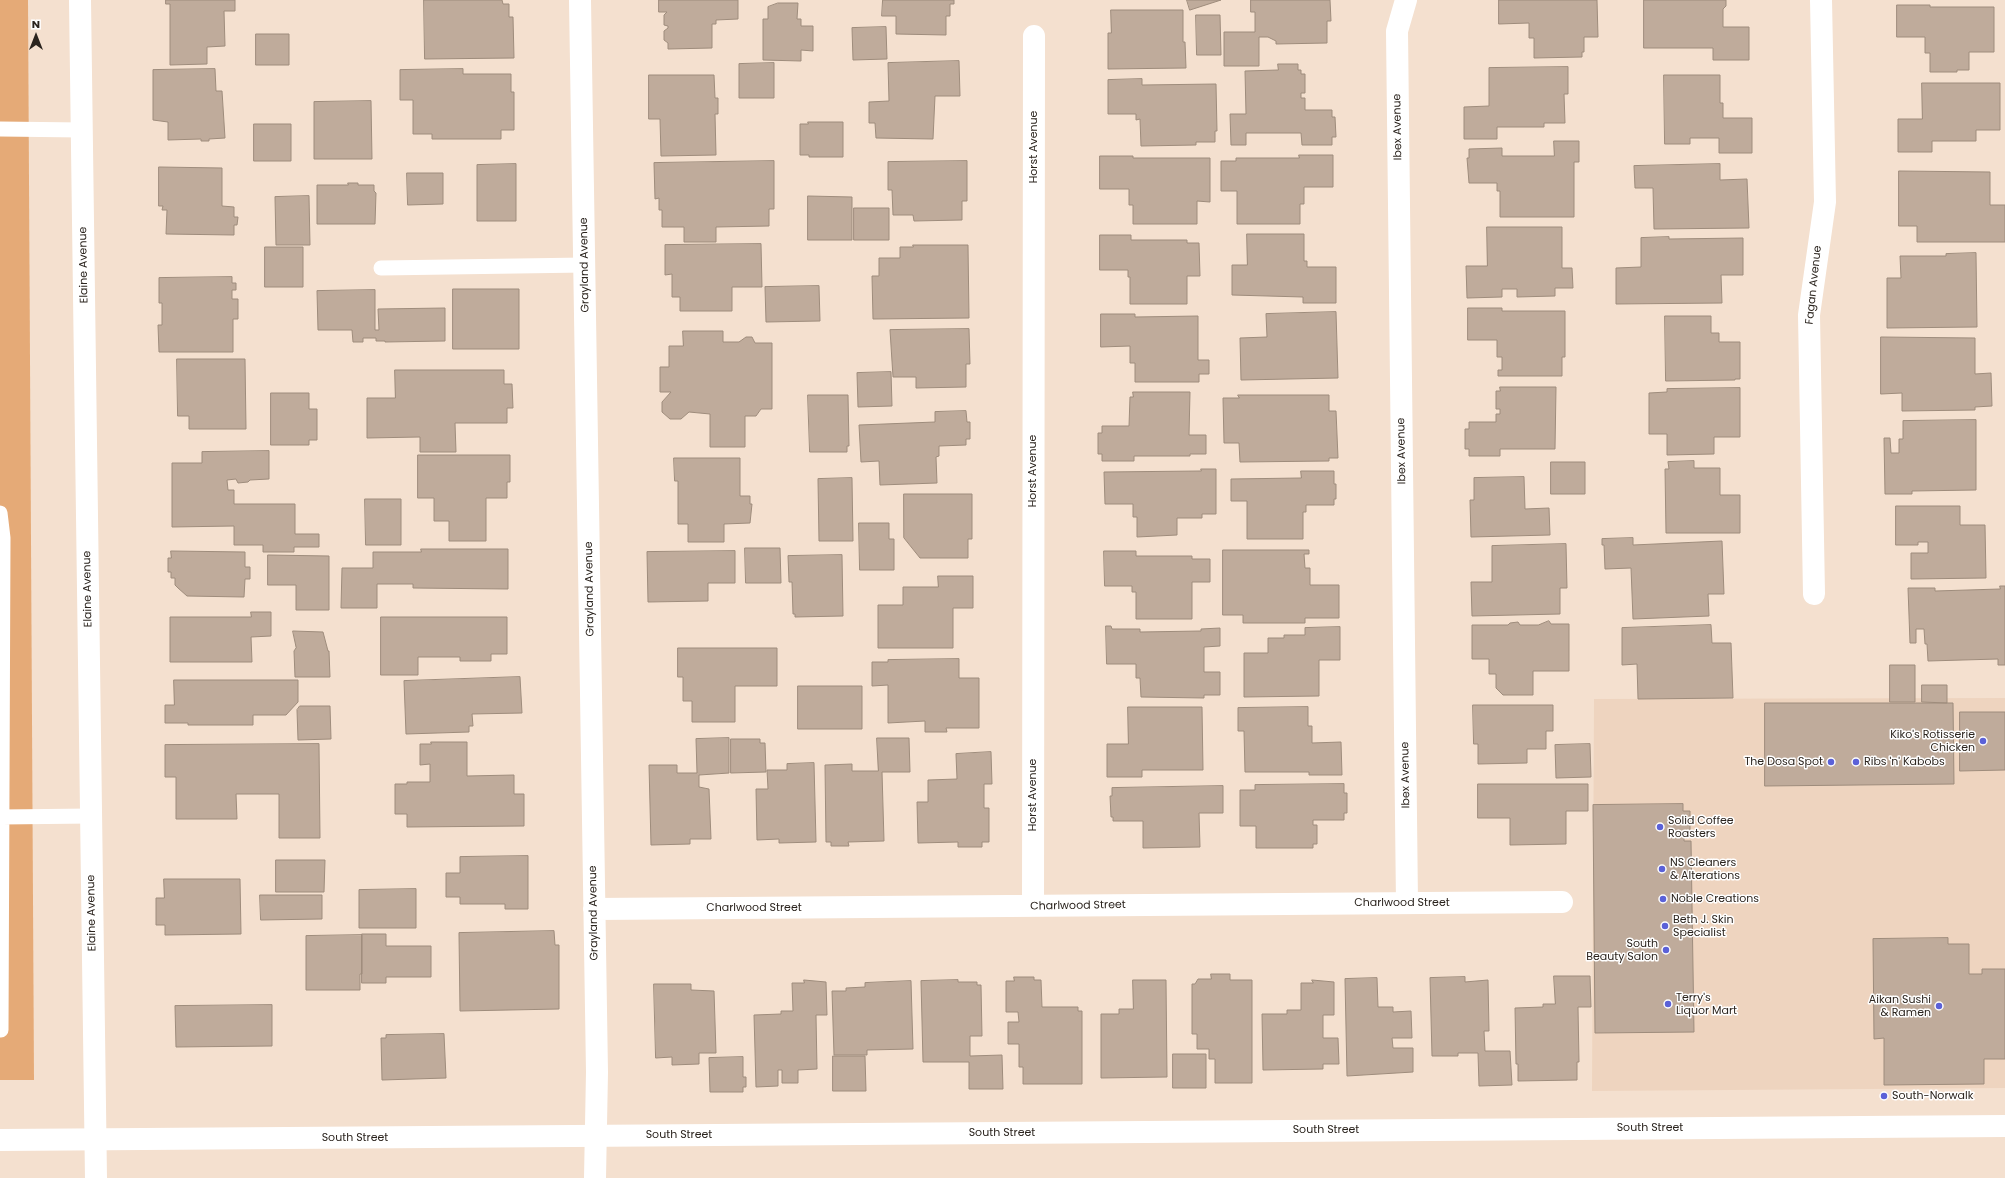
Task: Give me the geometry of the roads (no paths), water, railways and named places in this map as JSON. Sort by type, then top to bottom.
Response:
[{"type":"street","name":"Elaine Avenue","points":[[80,0],[96,1178]]},
{"type":"street","name":"Grayland Avenue","points":[[580,0],[597,1072],[595,1178]]},
{"type":"street","name":"Ibex Avenue","points":[[1406,0],[1397,31],[1407,903]]},
{"type":"street","name":"Fagan Avenue","points":[[1814,594],[1809,315],[1825,202],[1821,0]]},
{"type":"street","name":"Horst Avenue","points":[[1033,906],[1034,36]]},
{"type":"street","name":"Charlwood Street","points":[[594,909],[1562,902]]},
{"type":"street","name":"South Street","points":[[0,1140],[2005,1126]]},
{"type":"lane","points":[[0,129],[82,130]]},
{"type":"lane","points":[[381,268],[585,265]]},
{"type":"lane","points":[[0,513],[3,538],[1,1030]]},
{"type":"lane","points":[[2,818],[91,816]]},
{"type":"place","name":"Kiko's Rotisserie Chicken","points":[[1983,741]]},
{"type":"place","name":"The Dosa Spot","points":[[1831,762]]},
{"type":"place","name":"Ribs 'n' Kabobs","points":[[1856,762]]},
{"type":"place","name":"Solid Coffee Roasters","points":[[1660,827]]},
{"type":"place","name":"NS Cleaners & Alterations","points":[[1662,869]]},
{"type":"place","name":"Noble Creations","points":[[1663,899]]},
{"type":"place","name":"Beth J. Skin Specialist","points":[[1665,926]]},
{"type":"place","name":"South Beauty Salon","points":[[1666,950]]},
{"type":"place","name":"Terry's Liquor Mart","points":[[1668,1004]]},
{"type":"place","name":"Aikan Sushi & Ramen","points":[[1939,1006]]},
{"type":"place","name":"South-Norwalk","points":[[1884,1096]]}]
